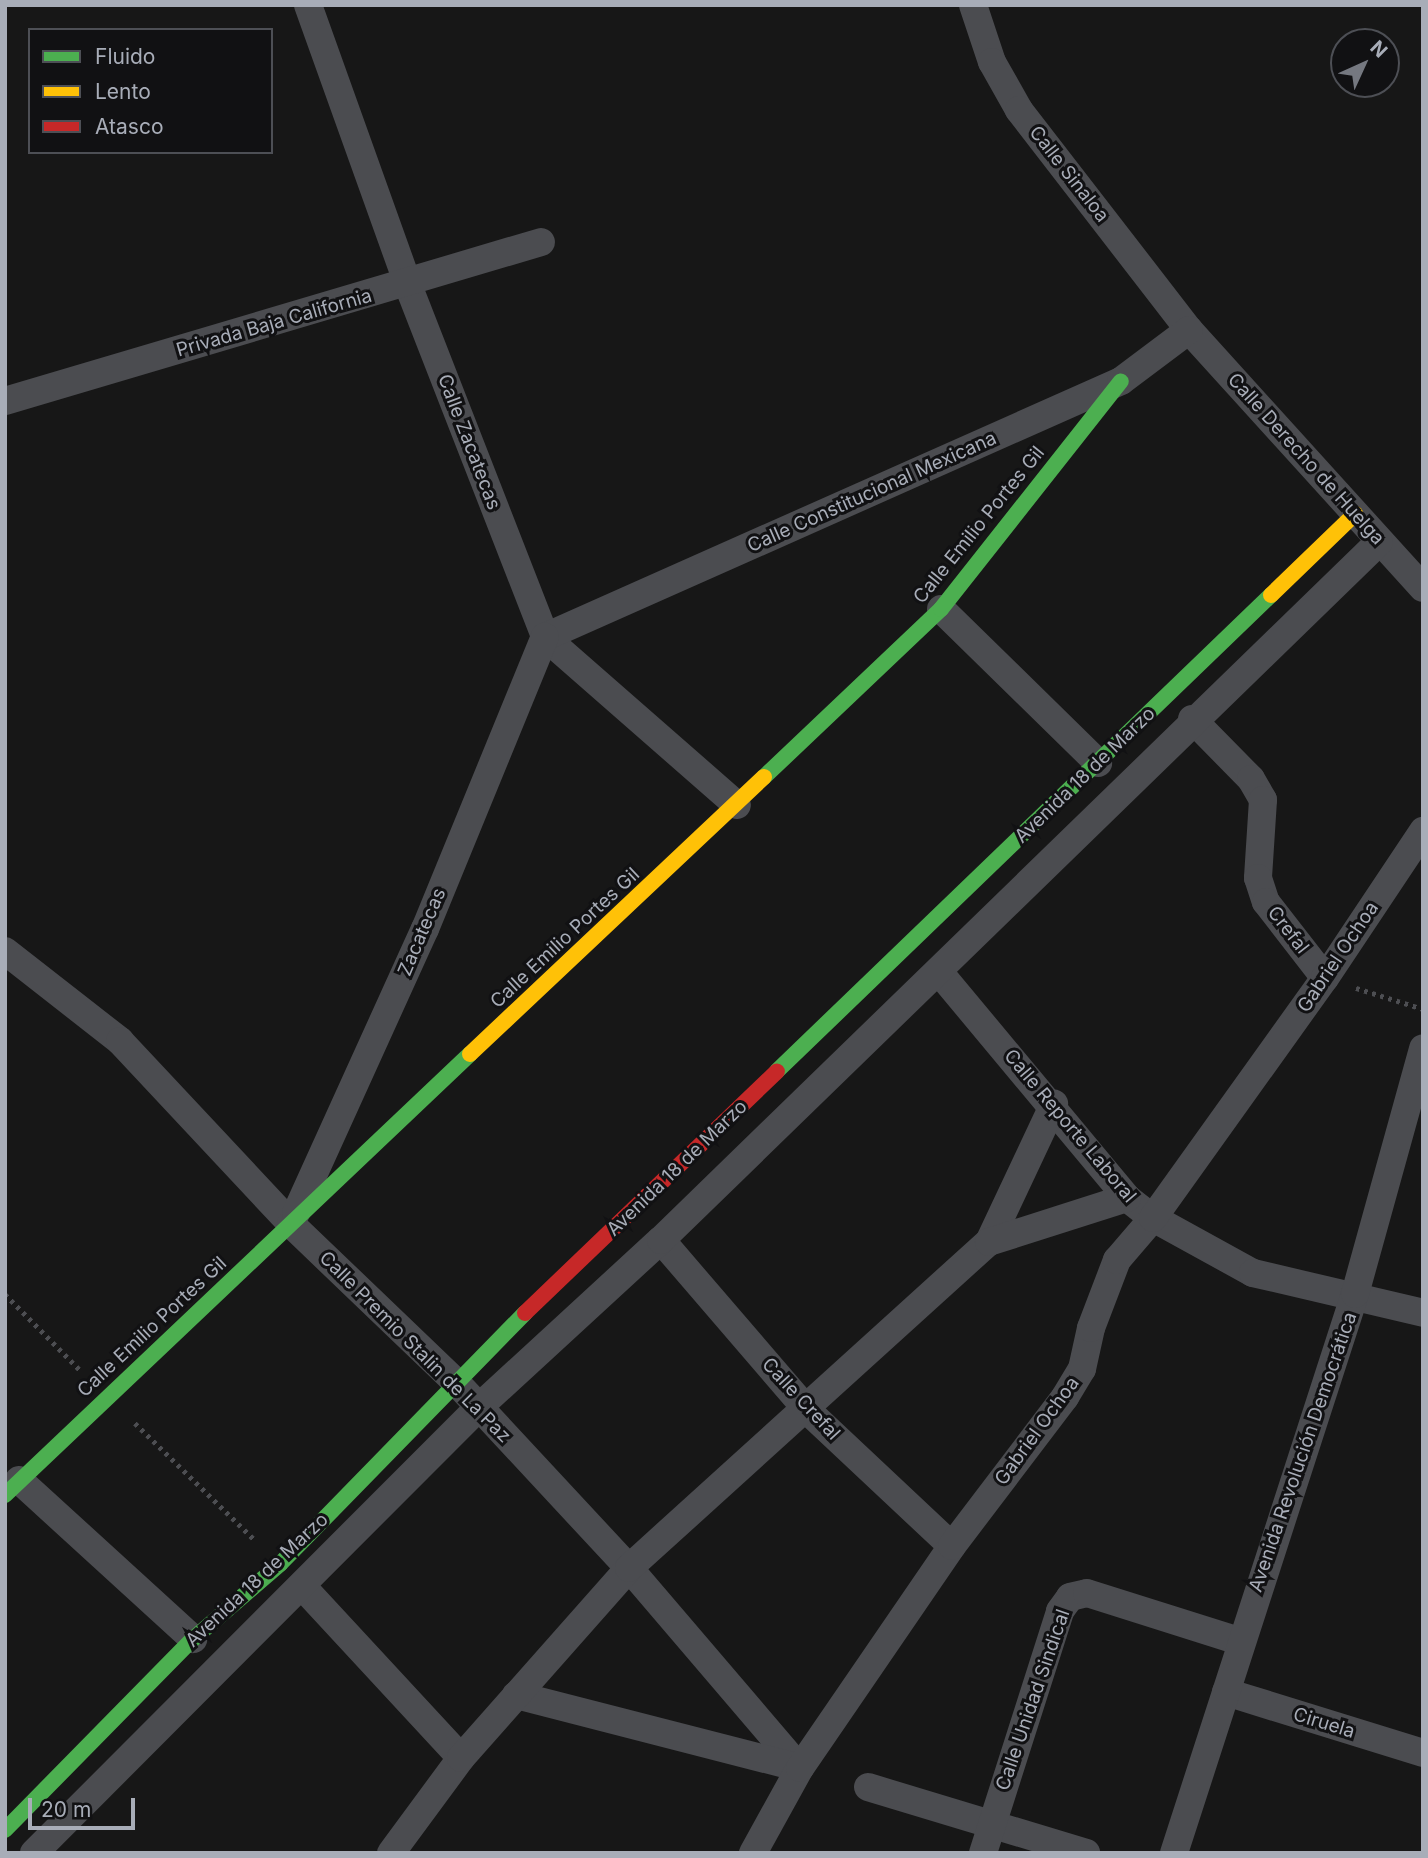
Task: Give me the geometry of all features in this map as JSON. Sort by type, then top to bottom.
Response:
[{"type":"street","name":"Calle Zacatecas","points":[[308,5],[408,285],[545,637],[737,805]]},
{"type":"street","name":"Calle Sinaloa","points":[[973,5],[992,62],[1019,110],[1189,330]]},
{"type":"street","name":"Privada Baja California","points":[[5,401],[408,285],[541,243]]},
{"type":"street","name":"Calle Constitucional Mexicana","points":[[545,637],[1121,381],[1189,330]]},
{"type":"street","name":"Calle Derecho de Huelga","points":[[1189,330],[1423,588]]},
{"type":"street","name":"Calle Emilio Portes Gil","points":[[12,1488],[737,805],[941,609],[1121,381]]},
{"type":"street","name":"Avenida 18 de Marzo","points":[[5,1830],[193,1639],[280,1564],[455,1381],[1355,514]]},
{"type":"street","name":"Avenida 18 de Marzo","points":[[34,1853],[478,1408],[661,1240],[939,972],[1192,719],[1379,542]]},
{"type":"street","points":[[941,609],[1098,763]]},
{"type":"street","name":"Zacatecas","points":[[291,1224],[425,929],[545,637]]},
{"type":"street","name":"Crefal","points":[[1192,719],[1251,779],[1263,800],[1258,878],[1266,902],[1325,978]]},
{"type":"street","name":"Gabriel Ochoa","points":[[752,1853],[800,1768],[952,1546],[1065,1397],[1082,1369],[1091,1328],[1117,1260],[1153,1219],[1325,978],[1423,831]]},
{"type":"street","name":"Calle Premio Stalin de La Paz","points":[[5,951],[120,1041],[291,1224],[455,1381],[629,1568],[800,1768]]},
{"type":"street","name":"Calle Reporte Laboral","points":[[939,972],[1054,1104],[1127,1198],[1153,1219],[1253,1273],[1355,1294],[1423,1313]]},
{"type":"street","name":"Avenida Revolución Democrática","points":[[1174,1853],[1226,1692],[1239,1641],[1355,1294],[1423,1048]]},
{"type":"street","points":[[391,1853],[461,1758],[629,1568],[808,1411],[989,1242],[1054,1104]]},
{"type":"street","points":[[989,1242],[1127,1198]]},
{"type":"street","name":"Calle Crefal","points":[[661,1240],[808,1411],[952,1546]]},
{"type":"street","points":[[12,1488],[193,1639]]},
{"type":"street","points":[[303,1586],[461,1758]]},
{"type":"street","name":"Calle Unidad Sindical","points":[[983,1853],[1060,1611],[1070,1597],[1087,1593],[1239,1641]]},
{"type":"street","points":[[160,1672],[187,1701]]},
{"type":"street","name":"Ciruela","points":[[1226,1692],[1423,1753]]},
{"type":"street","points":[[516,1695],[800,1768]]},
{"type":"street","points":[[868,1787],[1086,1853]]},
{"type":"path","points":[[1325,978],[1423,1009]]},
{"type":"path","points":[[5,1294],[280,1564]]},
{"type":"traffic: fast","points":[[764,777],[941,609],[1121,381]]},
{"type":"traffic: fast","points":[[777,1071],[1271,595]]},
{"type":"traffic: fast","points":[[5,1495],[470,1054]]},
{"type":"traffic: fast","points":[[5,1830],[193,1639],[280,1564],[525,1313]]},
{"type":"traffic: slow","points":[[1271,595],[1355,514]]},
{"type":"traffic: slow","points":[[470,1054],[764,777]]},
{"type":"traffic: jam","points":[[525,1313],[777,1071]]}]
